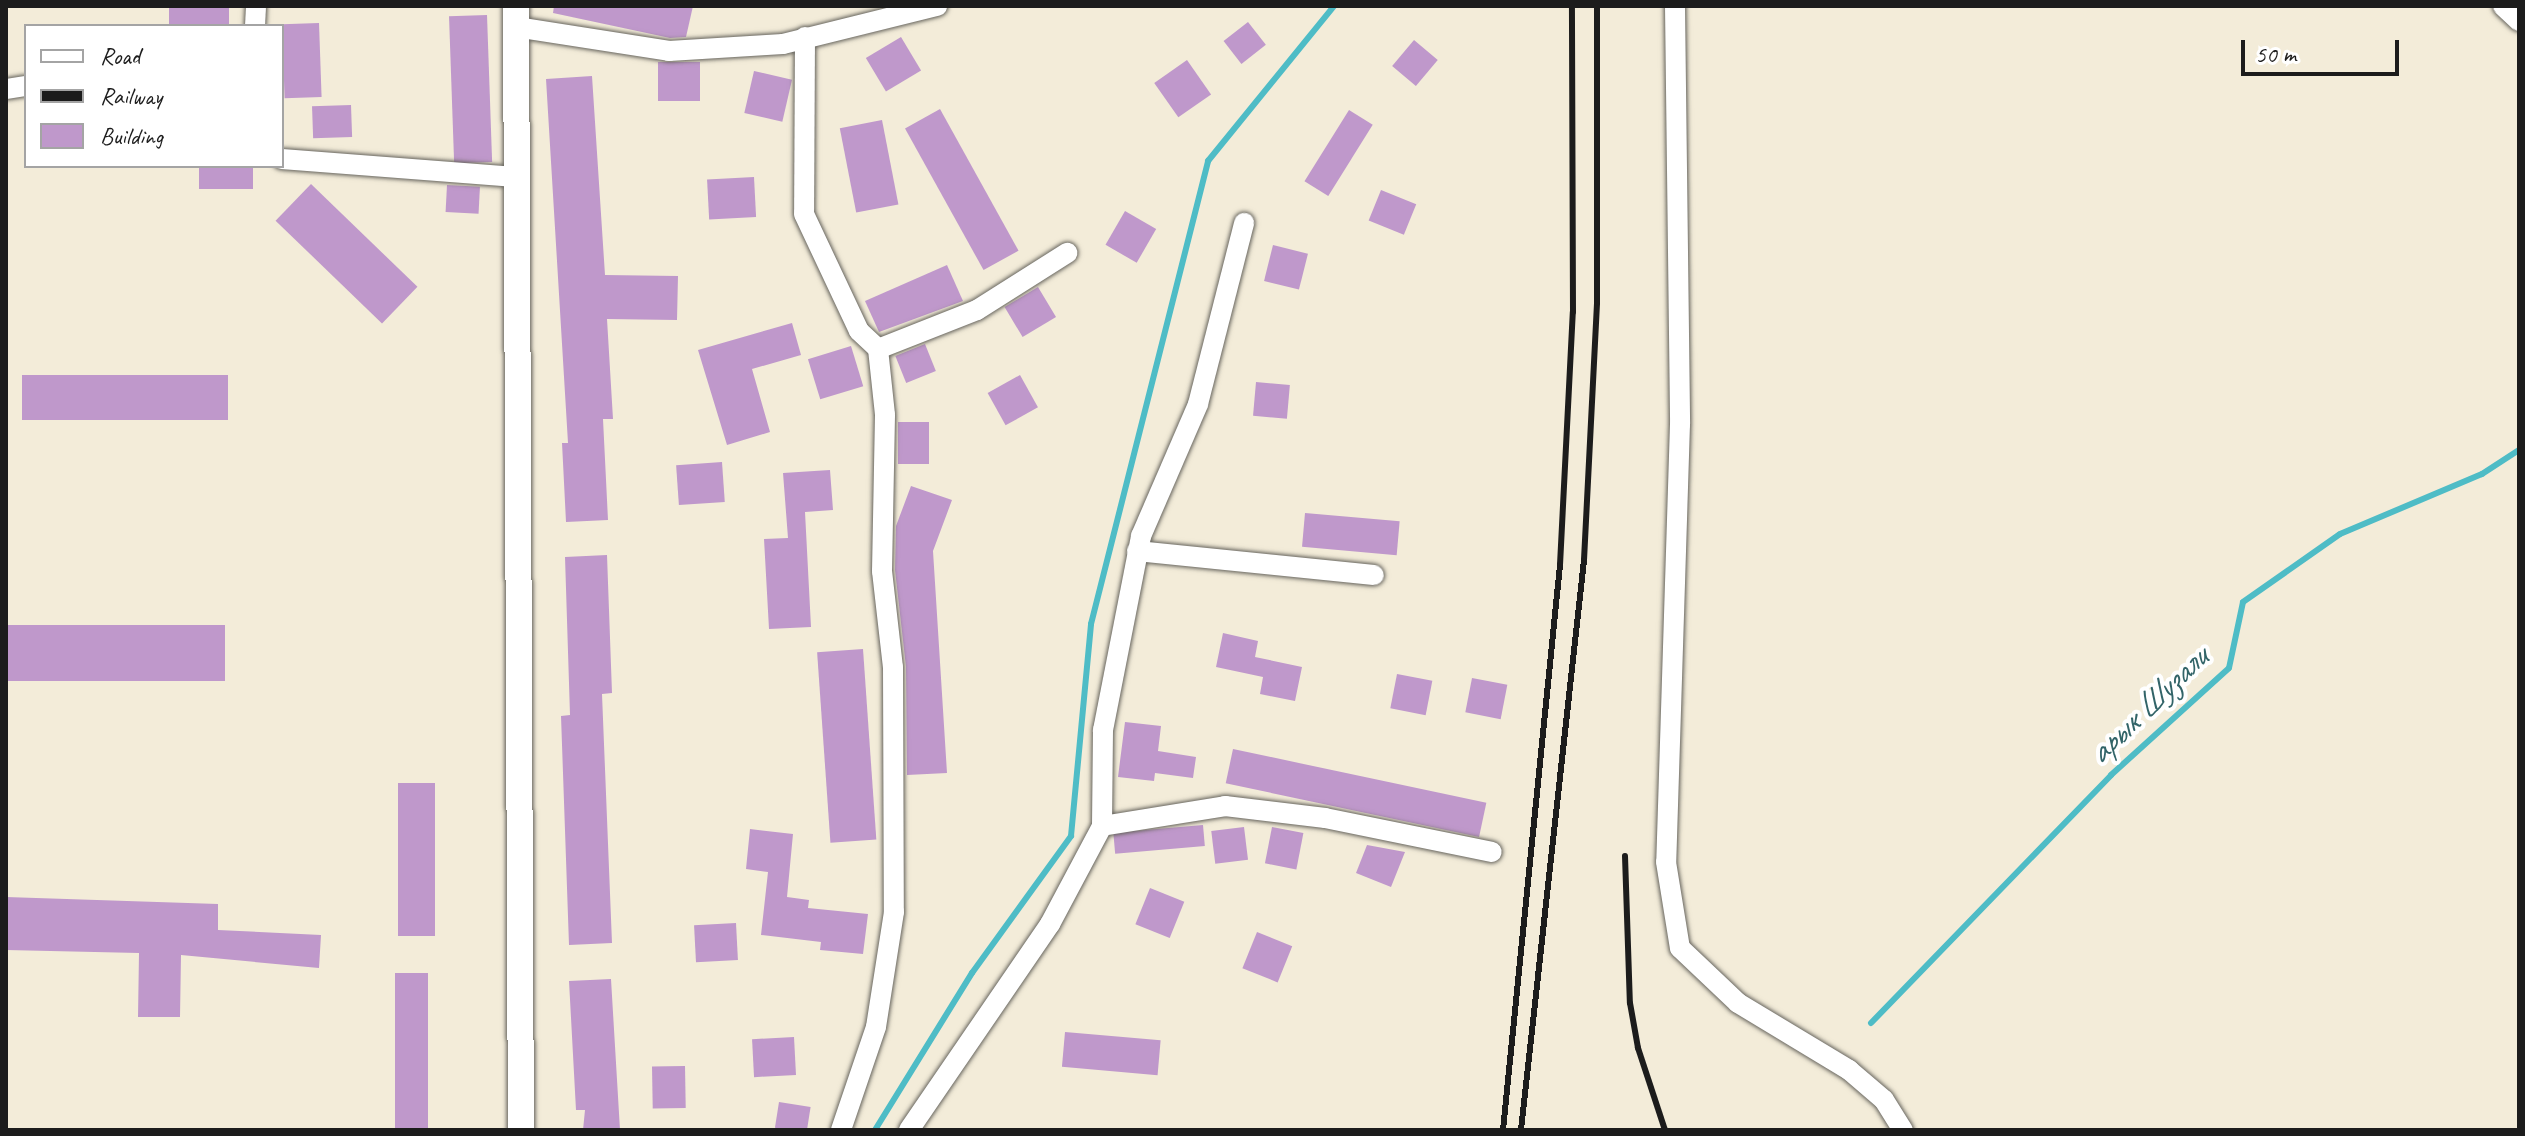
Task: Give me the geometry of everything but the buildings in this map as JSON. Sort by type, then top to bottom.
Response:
[{"type":"main road","points":[[516,16],[515,177],[524,800],[521,1130]]},
{"type":"street","points":[[516,16],[669,51],[783,44],[937,6]]},
{"type":"street","points":[[1675,6],[1680,424],[1666,862],[1680,948],[1738,1003],[1849,1070],[1884,1100],[1903,1130]]},
{"type":"street","points":[[2503,6],[2519,21]]},
{"type":"street","points":[[805,37],[804,214],[859,331],[878,349],[885,415],[882,571],[893,667],[894,912],[876,1027],[841,1130]]},
{"type":"street","points":[[284,159],[515,177]]},
{"type":"street","points":[[909,1130],[1050,924],[1102,826],[1103,730],[1137,551],[1198,404],[1244,223]]},
{"type":"street","points":[[878,349],[977,310],[1067,253]]},
{"type":"street","points":[[1137,551],[1374,575]]},
{"type":"street","points":[[1102,826],[1225,806],[1325,818],[1492,852]]},
{"type":"waterway","points":[[875,1130],[972,973],[1071,836],[1091,624],[1208,161],[1334,6]]},
{"type":"waterway","name":"арык Шузали","points":[[1871,1023],[2111,775],[2229,668],[2243,602],[2340,534],[2482,474],[2519,450]]},
{"type":"railway","points":[[1503,1130],[1560,565],[1573,312],[1572,6]]},
{"type":"railway","points":[[1521,1130],[1584,560],[1597,303],[1597,6]]},
{"type":"railway","points":[[1625,856],[1630,1003],[1638,1048],[1665,1130]]}]
